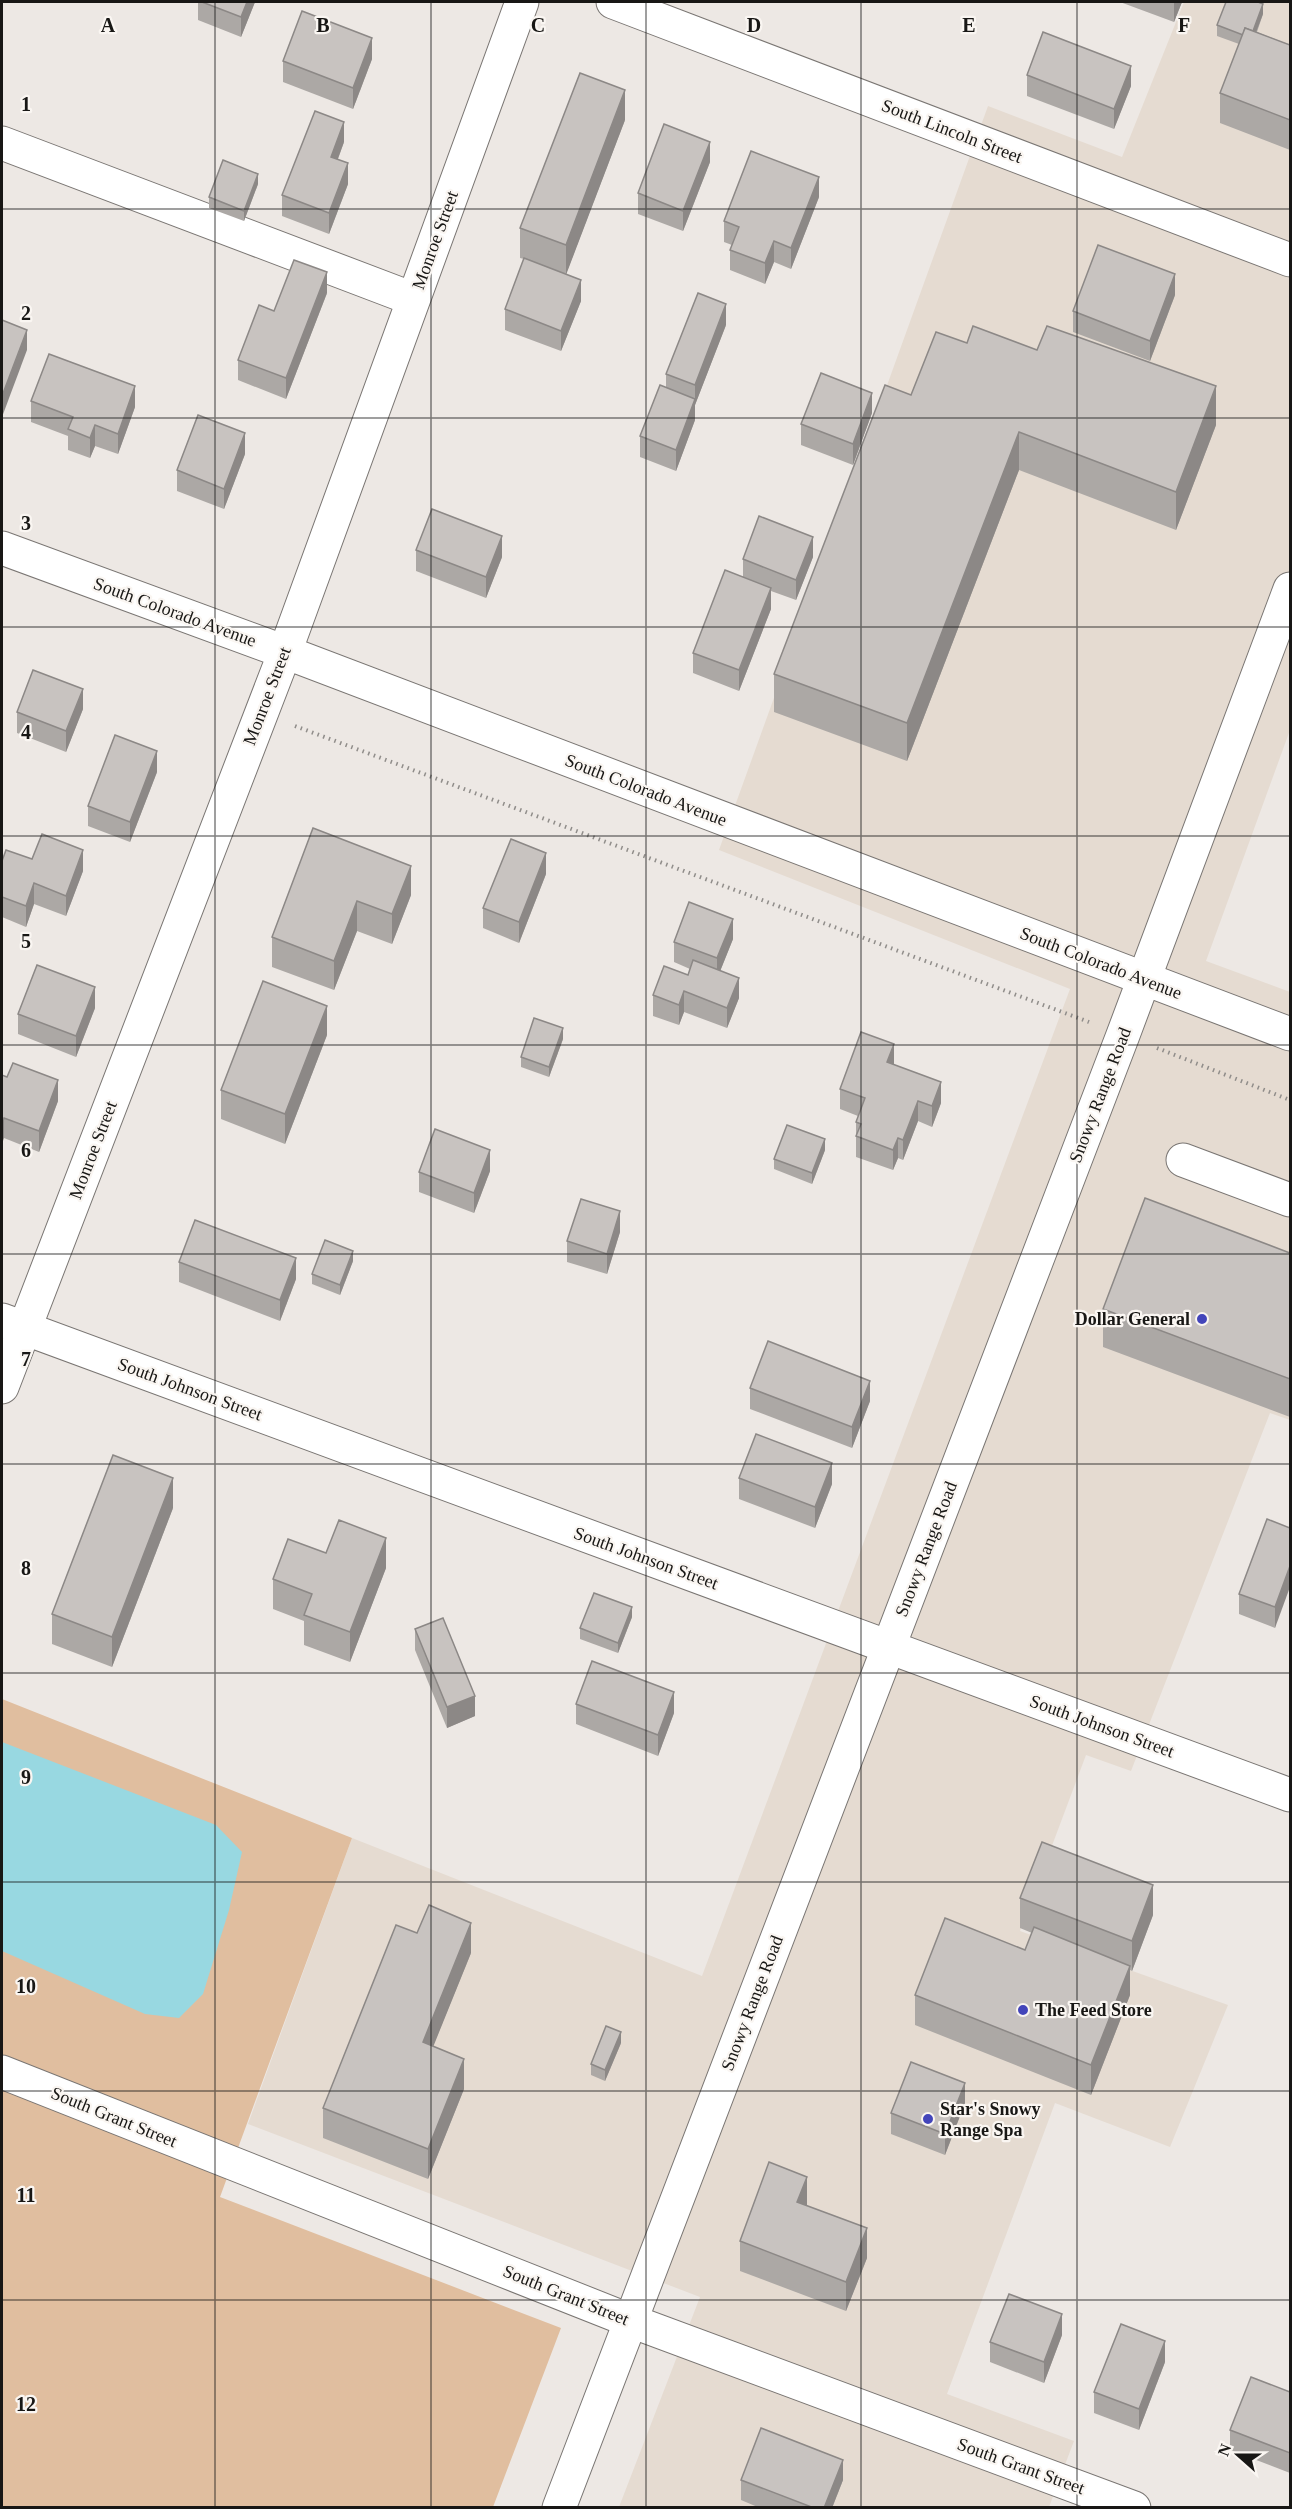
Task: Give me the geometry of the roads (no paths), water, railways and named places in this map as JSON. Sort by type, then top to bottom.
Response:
[{"type":"street","name":"Monroe Street","points":[[2,1387],[13,1324],[285,652],[522,2]]},
{"type":"street","name":"South Lincoln Street","points":[[614,2],[1290,260]]},
{"type":"street","points":[[2,143],[413,299]]},
{"type":"street","name":"South Colorado Avenue","points":[[2,548],[285,652],[1290,1034]]},
{"type":"street","name":"Snowy Range Road","points":[[559,2508],[1144,980],[1290,589]]},
{"type":"street","points":[[1183,1160],[1288,1193]]},
{"type":"street","name":"South Johnson Street","points":[[13,1324],[1290,1795]]},
{"type":"street","name":"South Grant Street","points":[[2,2072],[631,2321],[1134,2508]]},
{"type":"water","points":[[2,1742],[216,1825],[242,1852],[229,1910],[203,1994],[179,2018],[145,2014],[2,1951]]},
{"type":"place","name":"Dollar General","points":[[1202,1319]]},
{"type":"place","name":"The Feed Store","points":[[1023,2010]]},
{"type":"place","name":"Star's Snowy Range Spa","points":[[928,2119]]}]
